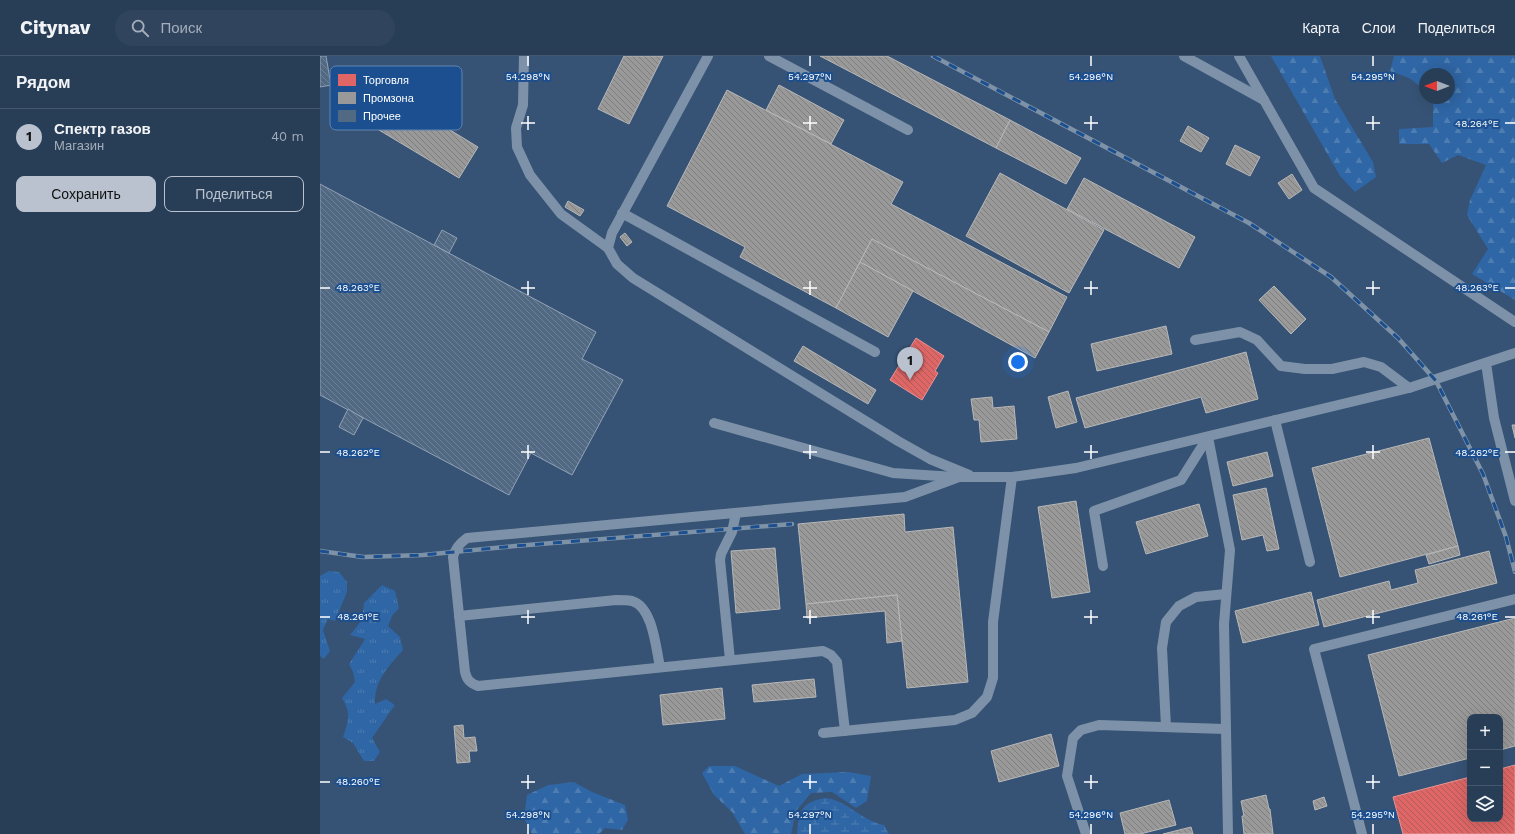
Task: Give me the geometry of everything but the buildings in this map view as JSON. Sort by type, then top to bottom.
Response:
[{"type":"lane","points":[[524,56],[523,105],[516,128],[517,147],[530,175],[560,214],[608,248],[617,264],[633,278],[898,441],[930,459],[973,477]]},
{"type":"lane","points":[[608,248],[612,232],[708,56]]},
{"type":"lane","points":[[769,56],[908,130]]},
{"type":"lane","points":[[1184,56],[1264,100]]},
{"type":"lane","points":[[1240,56],[1314,188],[1515,322]]},
{"type":"lane","points":[[622,213],[876,352]]},
{"type":"lane","points":[[1195,340],[1240,332],[1257,340],[1281,366],[1305,369],[1332,369],[1364,362],[1381,367],[1409,388]]},
{"type":"lane","points":[[714,423],[893,473],[958,477],[1012,477],[1076,468],[1409,388],[1515,353]]},
{"type":"lane","points":[[1486,363],[1494,418],[1515,501]]},
{"type":"lane","points":[[1276,420],[1310,562]]},
{"type":"lane","points":[[1103,566],[1094,511],[1181,480],[1208,437]]},
{"type":"lane","points":[[1208,437],[1230,550],[1224,624],[1228,834]]},
{"type":"lane","points":[[845,731],[837,662],[831,655],[823,651],[478,686],[467,679],[465,672],[453,557],[460,543],[467,538],[905,497],[958,477]]},
{"type":"lane","points":[[823,733],[955,720],[972,713],[987,697],[993,678],[993,622],[1012,477]]},
{"type":"lane","points":[[730,660],[720,560],[721,554],[732,532],[736,513]]},
{"type":"lane","points":[[1166,727],[1162,648],[1166,622],[1179,606],[1196,597],[1226,594]]},
{"type":"lane","points":[[1362,834],[1314,649],[1515,599]]},
{"type":"lane","points":[[459,616],[616,600],[632,601],[646,611],[650,622],[660,667]]},
{"type":"lane","points":[[1086,834],[1068,776],[1073,738],[1081,730],[1099,726],[1225,729]]},
{"type":"green space","points":[[1271,56],[1320,56],[1335,99],[1373,162],[1376,177],[1355,192],[1340,176]]},
{"type":"green space","points":[[1394,56],[1515,56],[1515,300],[1472,274],[1488,249],[1467,215],[1470,200],[1486,165],[1458,155],[1442,163],[1429,144],[1399,144],[1399,129],[1433,127],[1433,104],[1455,104],[1455,68],[1419,68],[1419,86],[1409,78],[1390,71]]},
{"type":"green space","points":[[329,571],[339,572],[347,582],[347,592],[335,621],[328,619],[323,630],[330,651],[324,659],[320,656],[320,576]]},
{"type":"green space","points":[[382,585],[395,591],[399,608],[392,616],[388,626],[400,637],[403,650],[392,662],[379,681],[375,696],[375,704],[386,699],[395,705],[372,738],[380,752],[374,761],[364,761],[353,743],[343,737],[347,726],[348,712],[342,698],[355,682],[353,672],[349,664],[365,639],[350,635],[362,620],[364,603]]},
{"type":"green space","points":[[709,766],[735,766],[779,786],[802,774],[848,772],[871,776],[867,801],[856,808],[832,792],[811,793],[796,811],[791,834],[745,834],[732,812],[714,795],[702,773]]},
{"type":"green space","points":[[574,782],[592,792],[625,805],[628,820],[622,830],[605,828],[599,834],[532,834],[524,818],[527,795],[548,785]]},
{"type":"green space","points":[[825,798],[840,802],[868,819],[884,825],[889,834],[797,834],[800,814],[806,805]]},
{"type":"railway","points":[[933,56],[1249,223],[1331,277],[1398,338],[1436,381],[1483,474],[1506,537],[1515,572]]},
{"type":"railway","points":[[320,551],[363,557],[423,555],[515,546],[792,524]]},
{"type":"place","name":"Спектр газов","points":[[910,380]]}]
